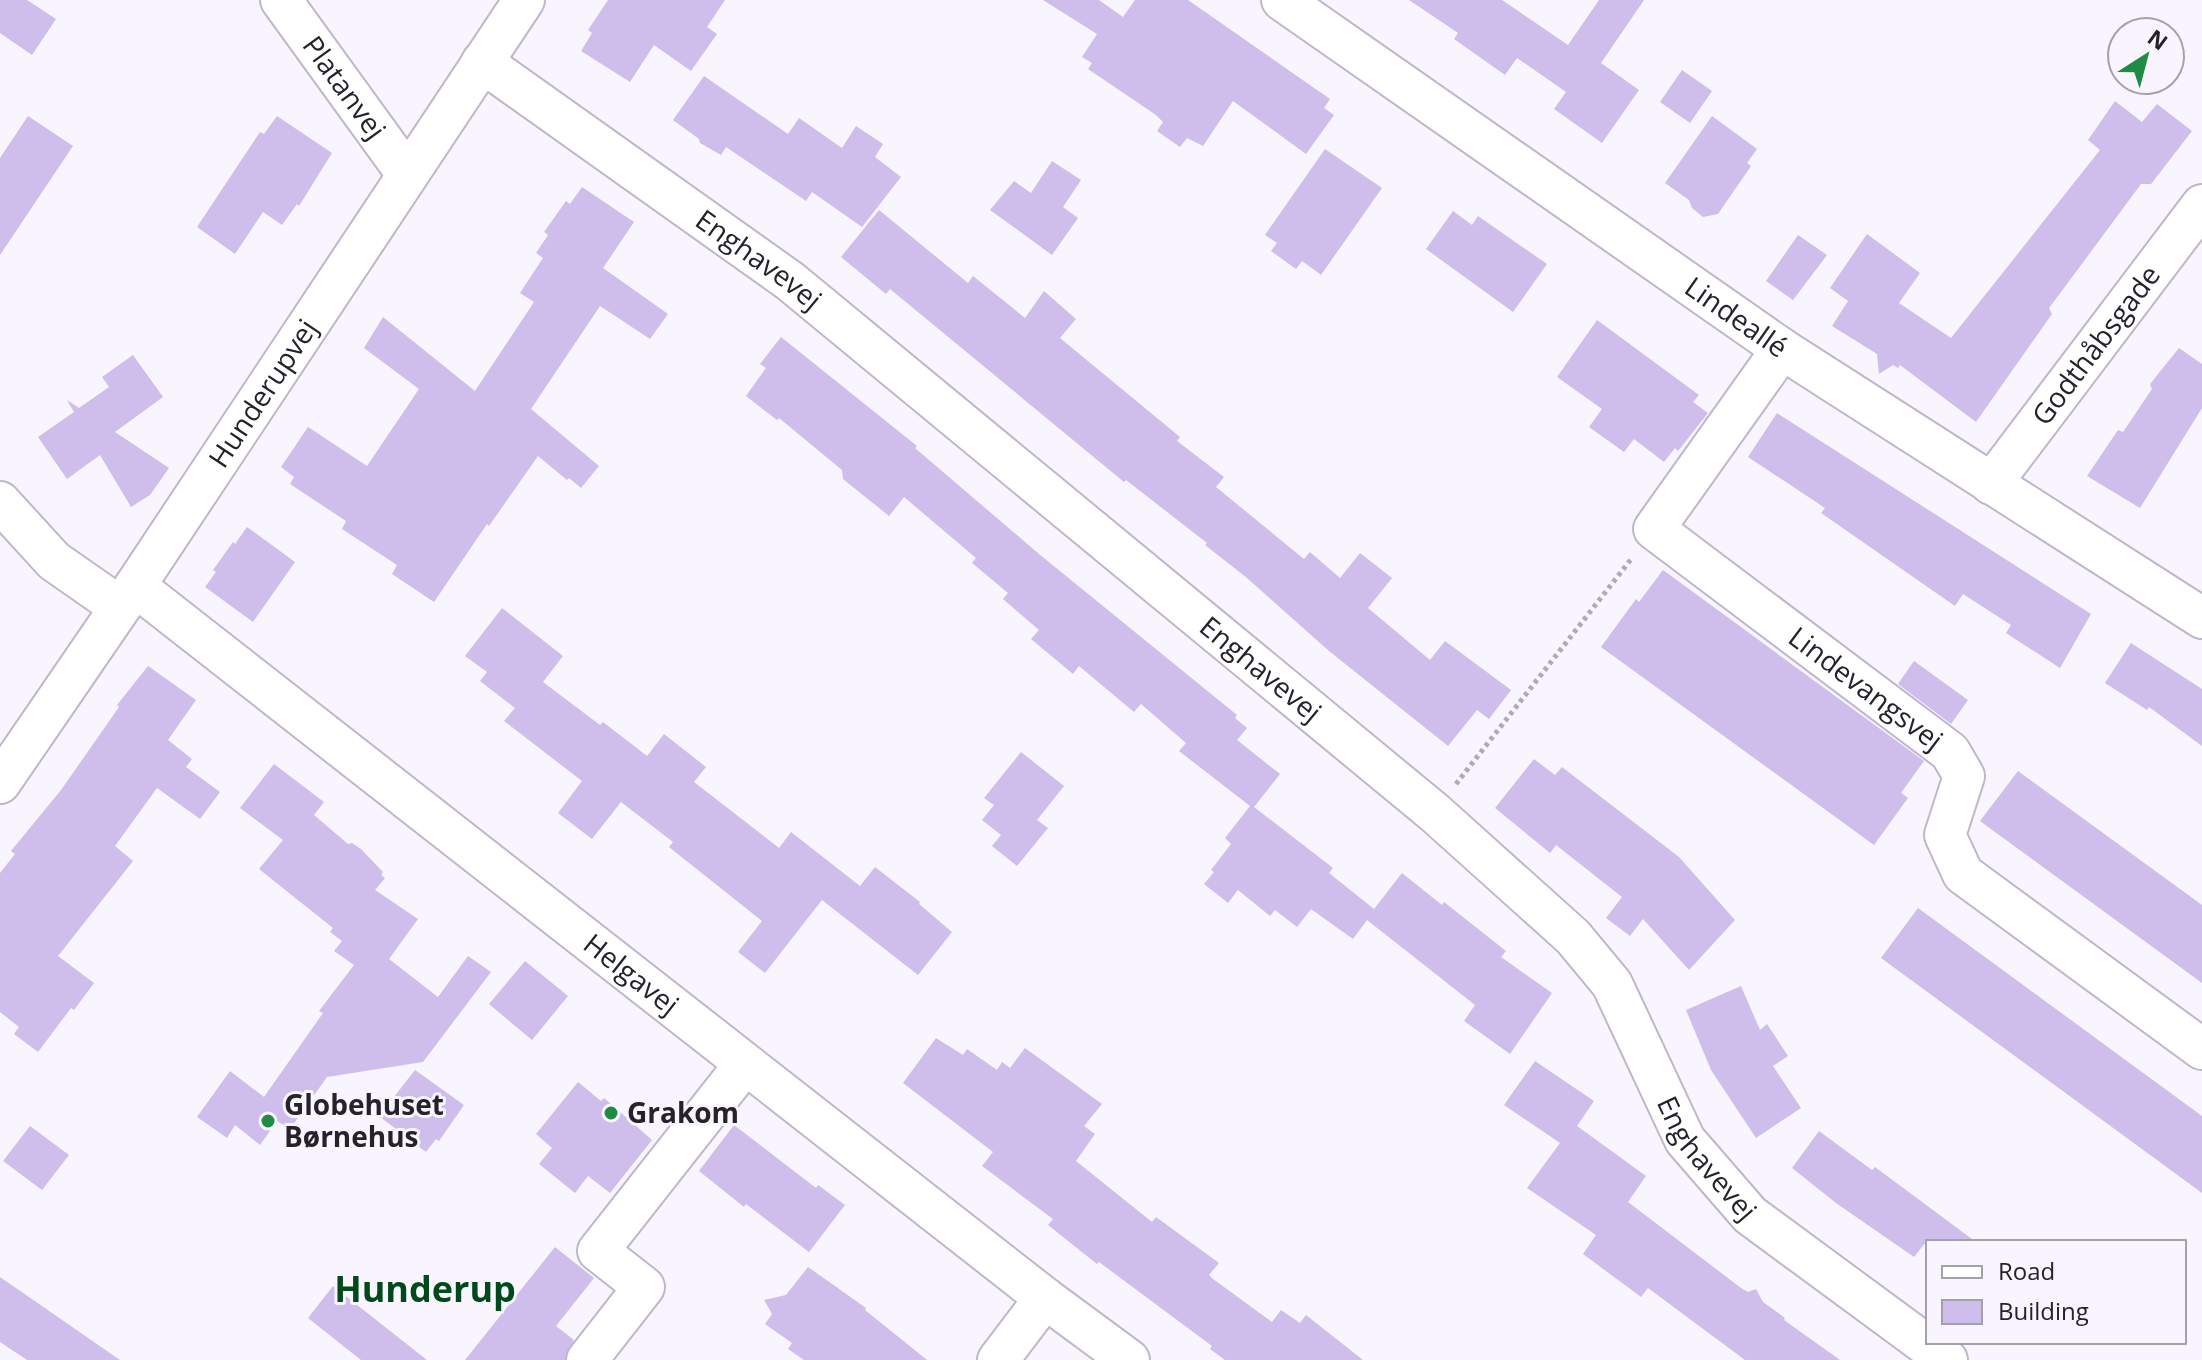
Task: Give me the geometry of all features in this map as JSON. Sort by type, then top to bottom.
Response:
[{"type":"street","name":"Platanvej","points":[[281,0],[407,174]]},
{"type":"street","name":"Hunderupvej","points":[[0,783],[524,0]]},
{"type":"street","name":"Lindeallé","points":[[1282,0],[1782,349],[2202,618]]},
{"type":"street","name":"Enghavevej","points":[[482,62],[790,281],[1435,813],[1573,937],[1612,984],[1685,1140],[1750,1215],[1947,1360]]},
{"type":"street","name":"Godthåbsgade","points":[[1991,484],[2202,205]]},
{"type":"street","points":[[1654,529],[1782,349]]},
{"type":"street","name":"Helgavej","points":[[0,502],[54,561],[127,597],[745,1064],[1129,1360]]},
{"type":"street","name":"Lindevangsvej","points":[[1654,529],[1950,752],[1964,776],[1945,835],[1963,874],[2202,1049]]},
{"type":"street","points":[[587,1360],[644,1287],[598,1251],[745,1064]]},
{"type":"street","points":[[998,1360],[1045,1298]]},
{"type":"path","points":[[1435,813],[1654,529]]},
{"type":"building","points":[[0,0],[27,0],[56,19],[32,55],[0,33]]},
{"type":"building","points":[[608,0],[725,0],[707,27],[717,34],[691,71],[654,45],[630,82],[581,51],[592,33],[588,30]]},
{"type":"building","points":[[1043,0],[1099,0],[1123,17],[1135,0],[1188,0],[1330,99],[1324,108],[1334,115],[1306,154],[1233,101],[1203,146],[1187,138],[1180,147],[1157,131],[1163,122],[1156,115],[1088,69],[1092,63],[1082,57],[1097,34]]},
{"type":"building","points":[[1409,0],[1502,0],[1568,45],[1599,0],[1644,0],[1601,63],[1639,90],[1602,143],[1554,109],[1566,92],[1517,58],[1505,75],[1454,39],[1458,33]]},
{"type":"building","points":[[1682,70],[1712,91],[1690,123],[1660,102]]},
{"type":"building","points":[[704,76],[788,134],[799,118],[842,148],[856,126],[883,144],[875,157],[901,177],[862,227],[812,192],[806,201],[726,147],[721,155],[700,143],[673,120]]},
{"type":"building","points":[[2115,101],[2142,122],[2157,104],[2192,131],[2151,184],[2141,184],[2049,308],[2052,314],[1976,422],[1900,365],[1898,368],[1893,365],[1879,374],[1877,354],[1832,326],[1848,301],[1830,288],[1867,234],[1920,273],[1899,303],[1951,338],[2100,150],[2088,140]]},
{"type":"building","points":[[28,116],[73,146],[0,255],[0,158]]},
{"type":"building","points":[[277,116],[332,153],[299,206],[297,204],[282,225],[263,212],[235,254],[197,227],[260,132],[264,134]]},
{"type":"building","points":[[1712,116],[1757,149],[1747,163],[1751,166],[1718,214],[1703,217],[1692,208],[1689,200],[1665,183]]},
{"type":"building","points":[[1325,149],[1382,188],[1321,275],[1302,261],[1296,269],[1271,251],[1277,243],[1265,235]]},
{"type":"building","points":[[1052,161],[1081,180],[1063,207],[1078,218],[1052,255],[990,210],[1014,181],[1031,193]]},
{"type":"building","points":[[582,187],[634,222],[603,268],[668,314],[650,339],[600,306],[531,409],[599,466],[581,488],[538,456],[434,602],[392,574],[397,565],[342,529],[346,521],[290,484],[294,477],[281,467],[308,427],[367,466],[419,389],[364,348],[383,317],[475,391],[534,302],[520,293],[543,258],[536,253],[548,235],[544,232],[566,201],[570,204]]},
{"type":"building","points":[[879,210],[968,283],[973,276],[1025,318],[1044,291],[1076,319],[1060,338],[1180,437],[1177,441],[1224,477],[1216,487],[1304,559],[1310,552],[1340,578],[1360,553],[1392,578],[1368,608],[1430,660],[1445,641],[1511,690],[1489,719],[1477,710],[1448,746],[1329,651],[1205,545],[1207,543],[1126,480],[1124,482],[890,289],[886,294],[841,257]]},
{"type":"building","points":[[1453,211],[1472,225],[1478,216],[1547,264],[1513,312],[1426,249]]},
{"type":"building","points":[[1798,235],[1827,255],[1793,300],[1766,281]]},
{"type":"building","points":[[1597,320],[1699,395],[1693,402],[1708,413],[1678,451],[1675,448],[1664,462],[1634,439],[1624,452],[1589,427],[1602,409],[1557,377]]},
{"type":"building","points":[[781,337],[917,446],[915,448],[1039,554],[1237,715],[1235,718],[1247,728],[1237,740],[1280,774],[1254,807],[1333,868],[1329,873],[1374,909],[1402,873],[1506,951],[1501,957],[1552,993],[1510,1054],[1464,1021],[1475,1005],[1367,920],[1353,939],[1311,909],[1297,927],[1275,910],[1270,916],[1238,890],[1228,903],[1204,884],[1231,844],[1225,838],[1250,806],[1179,751],[1186,743],[1141,704],[1134,712],[1079,666],[1073,674],[1031,639],[1039,630],[1003,599],[1008,593],[972,563],[976,558],[904,497],[889,516],[843,479],[842,470],[779,418],[777,420],[746,396],[766,368],[760,364]]},
{"type":"building","points":[[2179,348],[2202,364],[2202,408],[2140,508],[2087,476],[2118,430],[2123,432],[2152,389],[2150,384]]},
{"type":"building","points":[[133,355],[163,397],[115,432],[169,468],[150,495],[131,507],[100,455],[67,479],[38,437],[74,412],[67,400],[79,408],[109,387],[102,377]]},
{"type":"building","points":[[1777,413],[2091,614],[2060,668],[2006,633],[2011,625],[1963,594],[1955,606],[1821,513],[1825,508],[1748,457]]},
{"type":"building","points":[[247,527],[295,562],[253,622],[205,587],[216,572],[213,570]]},
{"type":"building","points":[[1663,570],[1924,761],[1901,793],[1908,798],[1874,845],[1601,647],[1636,599],[1639,602]]},
{"type":"building","points":[[502,608],[563,656],[543,682],[600,725],[603,722],[647,756],[664,734],[706,767],[694,782],[779,848],[791,832],[860,886],[875,867],[920,902],[952,932],[918,975],[822,900],[765,973],[738,952],[762,921],[669,847],[673,842],[621,802],[592,839],[558,813],[582,781],[504,721],[515,708],[480,681],[487,672],[465,656]]},
{"type":"building","points":[[2131,643],[2202,689],[2202,746],[2149,707],[2147,710],[2105,683]]},
{"type":"building","points":[[1914,661],[1968,700],[1951,724],[1898,684]]},
{"type":"building","points":[[148,666],[196,700],[168,740],[192,759],[186,767],[220,792],[200,819],[157,788],[115,846],[133,861],[58,956],[94,983],[38,1052],[14,1034],[19,1027],[0,1012],[0,873],[15,854],[11,851],[61,790],[119,707],[117,705]]},
{"type":"building","points":[[1021,752],[1064,786],[1037,820],[1048,828],[1017,866],[992,846],[1001,835],[982,820],[994,805],[984,798]]},
{"type":"building","points":[[1534,759],[1555,775],[1562,767],[1679,857],[1735,920],[1689,970],[1643,919],[1630,936],[1606,918],[1622,897],[1556,845],[1550,853],[1495,808]]},
{"type":"building","points":[[274,764],[324,802],[314,815],[348,844],[361,849],[383,872],[381,875],[385,878],[375,890],[418,919],[389,959],[438,997],[468,956],[491,972],[423,1062],[327,1077],[290,1129],[277,1121],[260,1145],[235,1125],[227,1138],[197,1117],[230,1071],[264,1097],[323,1013],[319,1011],[354,965],[334,951],[342,941],[330,932],[333,928],[259,869],[283,840],[240,808]]},
{"type":"building","points":[[2018,771],[2202,905],[2202,983],[1980,821]]},
{"type":"building","points":[[1918,908],[2202,1116],[2202,1193],[1881,958]]},
{"type":"building","points":[[525,961],[568,996],[532,1040],[489,1004]]},
{"type":"building","points":[[1741,986],[1760,1030],[1767,1024],[1788,1056],[1773,1066],[1801,1108],[1756,1138],[1711,1070],[1686,1010]]},
{"type":"building","points":[[936,1038],[963,1055],[967,1049],[997,1070],[1002,1062],[1010,1068],[1025,1048],[1102,1104],[1084,1126],[1095,1134],[1076,1161],[1152,1222],[1156,1217],[1219,1263],[1209,1275],[1272,1322],[1281,1310],[1300,1323],[1306,1315],[1363,1360],[1225,1360],[1210,1349],[1212,1346],[1099,1262],[1097,1264],[1048,1225],[1053,1219],[982,1166],[993,1152],[903,1083]]},
{"type":"building","points":[[1535,1061],[1594,1101],[1577,1126],[1646,1176],[1628,1202],[1741,1288],[1748,1292],[1756,1289],[1763,1302],[1784,1320],[1840,1360],[1745,1360],[1648,1288],[1641,1297],[1583,1254],[1596,1235],[1527,1188],[1560,1143],[1504,1105]]},
{"type":"building","points":[[415,1070],[464,1105],[439,1141],[436,1139],[426,1152],[379,1116]]},
{"type":"building","points":[[578,1082],[601,1101],[604,1098],[652,1140],[610,1193],[588,1176],[575,1193],[539,1164],[552,1148],[536,1134]]},
{"type":"building","points":[[734,1125],[816,1188],[818,1185],[845,1205],[809,1252],[699,1171]]},
{"type":"building","points":[[30,1126],[69,1155],[42,1190],[3,1161]]},
{"type":"building","points":[[1819,1131],[1872,1170],[1875,1167],[1973,1240],[1926,1240],[1914,1257],[1792,1168]]},
{"type":"building","points":[[555,1247],[594,1278],[556,1326],[574,1340],[565,1360],[465,1360]]},
{"type":"building","points":[[808,1267],[866,1308],[927,1360],[804,1360],[788,1349],[792,1343],[765,1324],[772,1314],[764,1300],[786,1295]]},
{"type":"building","points":[[0,1277],[120,1360],[27,1360],[0,1342]]},
{"type":"building","points":[[333,1286],[427,1360],[361,1360],[308,1318]]},
{"type":"place","name":"Grakom","points":[[611,1113]]},
{"type":"place","name":"Globehuset Børnehus","points":[[268,1121]]},
{"type":"district","name":"Hunderup","points":[[425,1289]]}]
